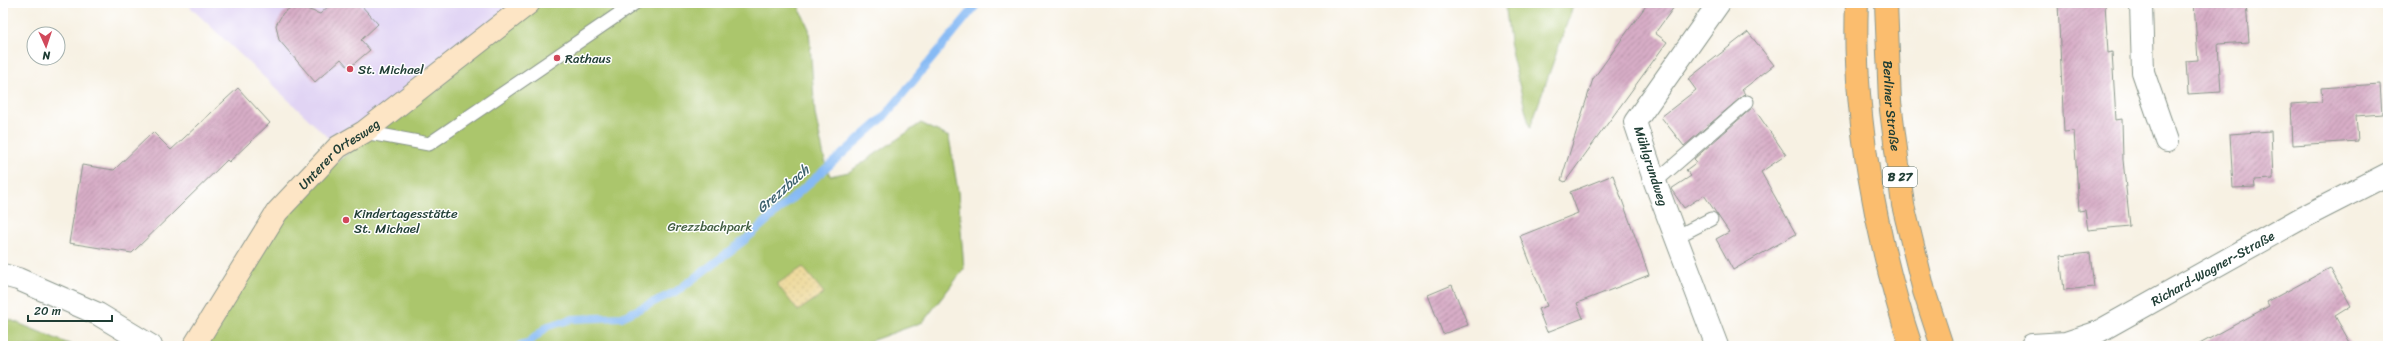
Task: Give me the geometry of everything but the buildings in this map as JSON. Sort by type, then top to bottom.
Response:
[{"type":"highway","name":"B 27","points":[[1857,3],[1859,74],[1870,177],[1890,278],[1911,346]]},
{"type":"highway","name":"Berliner Straße","points":[[1886,3],[1890,102],[1903,205],[1924,291],[1942,346]]},
{"type":"main road","name":"Unterer Ortesweg","points":[[194,346],[277,212],[338,147],[364,132],[529,3]]},
{"type":"street","name":"Mühlgrundweg","points":[[1717,346],[1654,182],[1635,122],[1719,3]]},
{"type":"street","points":[[2141,3],[2144,72],[2167,141]]},
{"type":"street","name":"Richard-Wagner-Straße","points":[[2032,345],[2098,340],[2298,220],[2388,174]]},
{"type":"street","points":[[3,275],[18,279],[98,314],[151,346]]},
{"type":"lane","points":[[364,132],[429,144],[634,3]]},
{"type":"lane","points":[[1654,182],[1747,102]]},
{"type":"lane","points":[[1676,236],[1711,219]]},
{"type":"shaded area","name":"St. Michael","points":[[194,3],[529,3],[338,147],[190,7]]},
{"type":"green space","name":"Grezzbachpark","points":[[529,3],[797,3],[809,29],[815,114],[824,157],[830,176],[849,172],[921,123],[949,137],[958,191],[964,269],[923,322],[865,343],[865,346],[194,346],[277,212]]},
{"type":"green space","points":[[1505,3],[1574,3],[1530,128],[1512,56]]},
{"type":"green space","points":[[3,317],[74,346],[3,346]]},
{"type":"sand","points":[[803,267],[824,293],[798,311],[777,284]]},
{"type":"waterway","name":"Grezzbach","points":[[519,346],[527,344],[548,326],[573,319],[622,317],[677,291],[746,239],[883,118],[978,3]]},
{"type":"place","name":"Rathaus","points":[[557,58]]},
{"type":"place","name":"St. Michael","points":[[350,69]]},
{"type":"place","name":"Kindertagesstätte St. Michael","points":[[346,220]]}]
